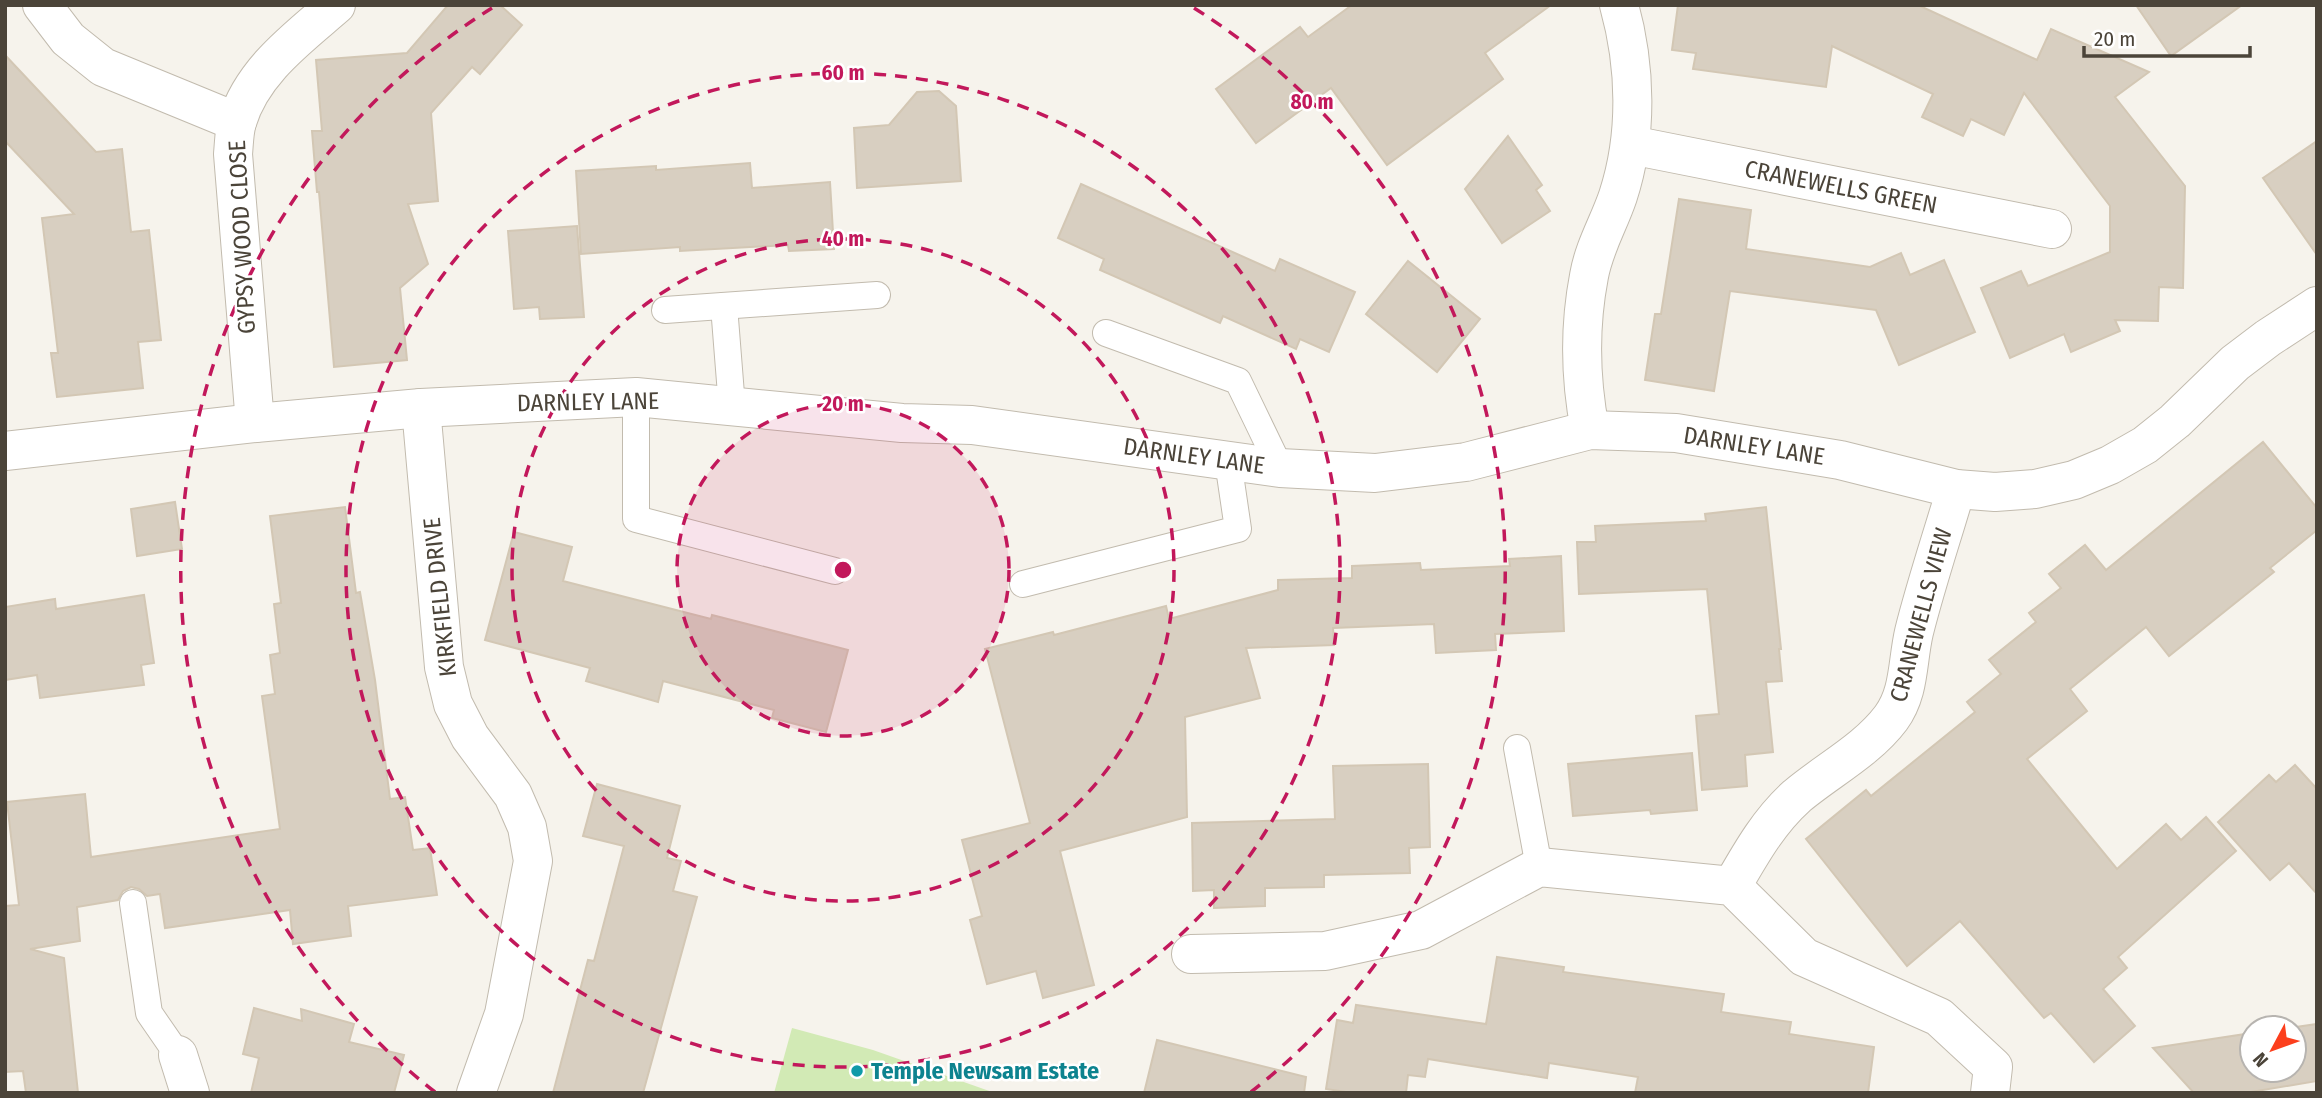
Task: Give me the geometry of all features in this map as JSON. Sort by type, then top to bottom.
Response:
[{"type":"street","points":[[42,5],[68,39],[103,66],[237,122]]},
{"type":"street","name":"GYPSY WOOD CLOSE","points":[[255,423],[233,155],[237,122],[256,81],[289,45],[336,5]]},
{"type":"street","points":[[1590,430],[1583,391],[1583,312],[1589,273],[1601,234],[1618,198],[1631,145],[1629,57],[1619,5]]},
{"type":"street","name":"CRANEWELLS GREEN","points":[[1631,145],[2052,229]]},
{"type":"street","name":"DARNLEY LANE","points":[[5,451],[255,423],[421,408],[636,397],[902,423],[972,425],[1280,468],[1375,473],[1466,462],[1590,430],[1676,433],[1840,460],[1956,489],[1995,492],[2035,489],[2074,480],[2110,465],[2145,445],[2175,421],[2235,363],[2317,306]]},
{"type":"street","name":"KIRKFIELD DRIVE","points":[[421,408],[444,667],[453,704],[470,737],[513,795],[527,827],[533,861],[505,1014],[476,1093]]},
{"type":"street","name":"CRANEWELLS VIEW","points":[[1732,886],[1755,845],[1774,820],[1797,796],[1875,736],[1891,719],[1904,698],[1914,634],[1956,489]]},
{"type":"street","points":[[1191,954],[1325,951],[1421,930],[1539,867],[1732,886],[1804,957],[1938,1017],[1993,1067],[1990,1093]]},
{"type":"street","points":[[178,1055],[190,1093]]},
{"type":"lane","points":[[665,310],[877,295]]},
{"type":"lane","points":[[724,306],[732,407]]},
{"type":"lane","points":[[1106,333],[1238,381],[1280,468]]},
{"type":"lane","points":[[636,397],[636,519],[835,571]]},
{"type":"lane","points":[[1023,584],[1238,529],[1228,461]]},
{"type":"lane","points":[[1517,748],[1539,867]]},
{"type":"lane","points":[[133,903],[149,1013],[178,1055]]},
{"type":"green space","name":"Temple Newsam Estate","points":[[792,1028],[873,1050],[995,1093],[774,1093]]},
{"type":"building","points":[[448,5],[500,5],[522,25],[480,74],[472,67],[431,113],[438,201],[408,204],[428,264],[400,288],[407,360],[334,367],[312,131],[322,131],[316,60],[407,53]]},
{"type":"building","points":[[1352,5],[1551,5],[1485,53],[1503,79],[1387,165],[1331,88],[1256,143],[1216,89],[1300,27],[1308,37]]},
{"type":"building","points":[[1678,5],[1918,5],[2037,60],[2051,29],[2149,72],[2115,97],[2185,186],[2183,288],[2159,287],[2158,321],[2115,320],[2120,331],[2071,352],[2064,334],[2010,358],[1981,288],[2021,271],[2028,286],[2110,252],[2110,206],[2024,93],[2004,135],[1971,119],[1963,136],[1922,117],[1933,94],[1832,46],[1826,87],[1693,69],[1696,53],[1672,50]]},
{"type":"building","points":[[2136,5],[2242,5],[2171,56]]},
{"type":"building","points":[[5,55],[96,152],[122,149],[131,232],[149,230],[161,340],[138,342],[143,388],[57,397],[51,353],[58,353],[42,218],[74,214],[5,141]]},
{"type":"building","points":[[939,91],[956,106],[961,181],[857,188],[854,128],[889,125],[917,92]]},
{"type":"building","points":[[1508,136],[1542,185],[1536,190],[1550,211],[1502,243],[1465,189]]},
{"type":"building","points":[[2317,141],[2317,255],[2263,178]]},
{"type":"building","points":[[750,163],[752,188],[830,182],[834,249],[789,251],[788,245],[680,251],[680,247],[581,254],[576,171],[656,166],[656,170]]},
{"type":"building","points":[[1081,184],[1275,271],[1280,259],[1355,292],[1329,352],[1300,339],[1296,349],[1223,316],[1220,323],[1100,270],[1104,259],[1058,238]]},
{"type":"building","points":[[1679,199],[1751,210],[1746,249],[1870,267],[1901,253],[1910,275],[1944,260],[1975,332],[1899,365],[1876,310],[1730,291],[1714,391],[1645,380],[1655,314],[1661,314]]},
{"type":"building","points":[[577,226],[584,317],[540,319],[539,307],[514,309],[508,231]]},
{"type":"building","points":[[1408,261],[1480,319],[1437,372],[1366,314]]},
{"type":"building","points":[[2263,442],[2317,508],[2317,530],[2270,568],[2274,572],[2169,656],[2146,627],[2070,689],[2087,711],[2027,759],[2117,869],[2166,824],[2181,840],[2206,817],[2236,851],[2118,957],[2127,968],[2103,989],[2135,1026],[2094,1062],[2051,1013],[2044,1018],[1960,921],[1907,966],[1806,839],[1866,790],[1871,796],[1975,712],[1967,702],[2001,674],[1989,660],[2036,622],[2029,613],[2061,588],[2049,574],[2085,545],[2106,570]]},
{"type":"building","points":[[175,502],[182,549],[137,556],[131,509]]},
{"type":"building","points":[[345,507],[356,593],[360,592],[375,680],[390,799],[405,797],[413,850],[430,848],[437,895],[348,906],[351,936],[293,944],[290,910],[165,928],[160,894],[147,896],[139,889],[131,887],[123,891],[118,900],[77,907],[80,941],[30,949],[64,958],[78,1093],[26,1093],[23,1071],[5,1072],[5,906],[19,905],[7,802],[85,794],[91,857],[280,829],[262,696],[275,694],[270,655],[280,653],[274,604],[281,603],[270,516]]},
{"type":"building","points":[[1766,507],[1782,681],[1766,682],[1773,752],[1745,755],[1747,786],[1702,790],[1696,716],[1719,714],[1707,589],[1579,594],[1577,542],[1596,542],[1595,526],[1706,521],[1705,514]]},
{"type":"building","points":[[514,532],[572,547],[563,581],[711,619],[712,615],[848,650],[826,732],[772,718],[774,710],[663,681],[658,702],[586,681],[590,668],[485,640]]},
{"type":"building","points":[[1561,556],[1564,631],[1495,634],[1496,650],[1436,653],[1434,624],[1333,628],[1334,645],[1246,648],[1260,698],[1185,717],[1187,817],[1060,851],[1094,985],[1043,998],[1036,971],[987,984],[970,920],[982,916],[962,840],[1030,823],[985,649],[1053,632],[1054,635],[1166,606],[1169,619],[1278,590],[1278,580],[1352,578],[1352,566],[1420,563],[1421,570],[1510,566],[1509,559]]},
{"type":"building","points":[[144,595],[154,663],[141,665],[144,685],[40,698],[37,675],[5,680],[5,607],[55,599],[56,609]]},
{"type":"building","points":[[1692,753],[1697,810],[1651,814],[1650,810],[1573,816],[1568,764]]},
{"type":"building","points":[[1428,764],[1430,847],[1409,848],[1410,873],[1324,875],[1324,887],[1265,888],[1265,906],[1214,908],[1214,890],[1193,891],[1192,823],[1335,819],[1333,766]]},
{"type":"building","points":[[2295,765],[2317,789],[2317,894],[2289,863],[2270,880],[2218,822],[2269,775],[2276,782]]},
{"type":"building","points":[[597,784],[680,806],[667,858],[681,861],[673,891],[697,897],[643,1093],[553,1093],[588,960],[594,961],[624,846],[583,836]]},
{"type":"building","points":[[1497,957],[1564,967],[1563,972],[1724,994],[1721,1012],[1791,1022],[1789,1034],[1874,1047],[1868,1093],[1635,1093],[1638,1077],[1549,1063],[1547,1078],[1428,1059],[1425,1077],[1408,1075],[1406,1093],[1353,1093],[1326,1089],[1337,1020],[1353,1023],[1356,1005],[1486,1024]]},
{"type":"building","points":[[254,1008],[302,1021],[301,1009],[354,1024],[349,1042],[404,1055],[394,1093],[251,1093],[259,1058],[243,1054]]},
{"type":"building","points":[[2317,1024],[2317,1081],[2308,1082],[2308,1025]]},
{"type":"building","points":[[2238,1035],[2238,1084],[2299,1084],[2245,1093],[2194,1093],[2153,1048]]},
{"type":"building","points":[[1157,1040],[1306,1077],[1304,1093],[1144,1093]]},
{"type":"place","name":"Temple Newsam Estate","points":[[857,1071]]}]
